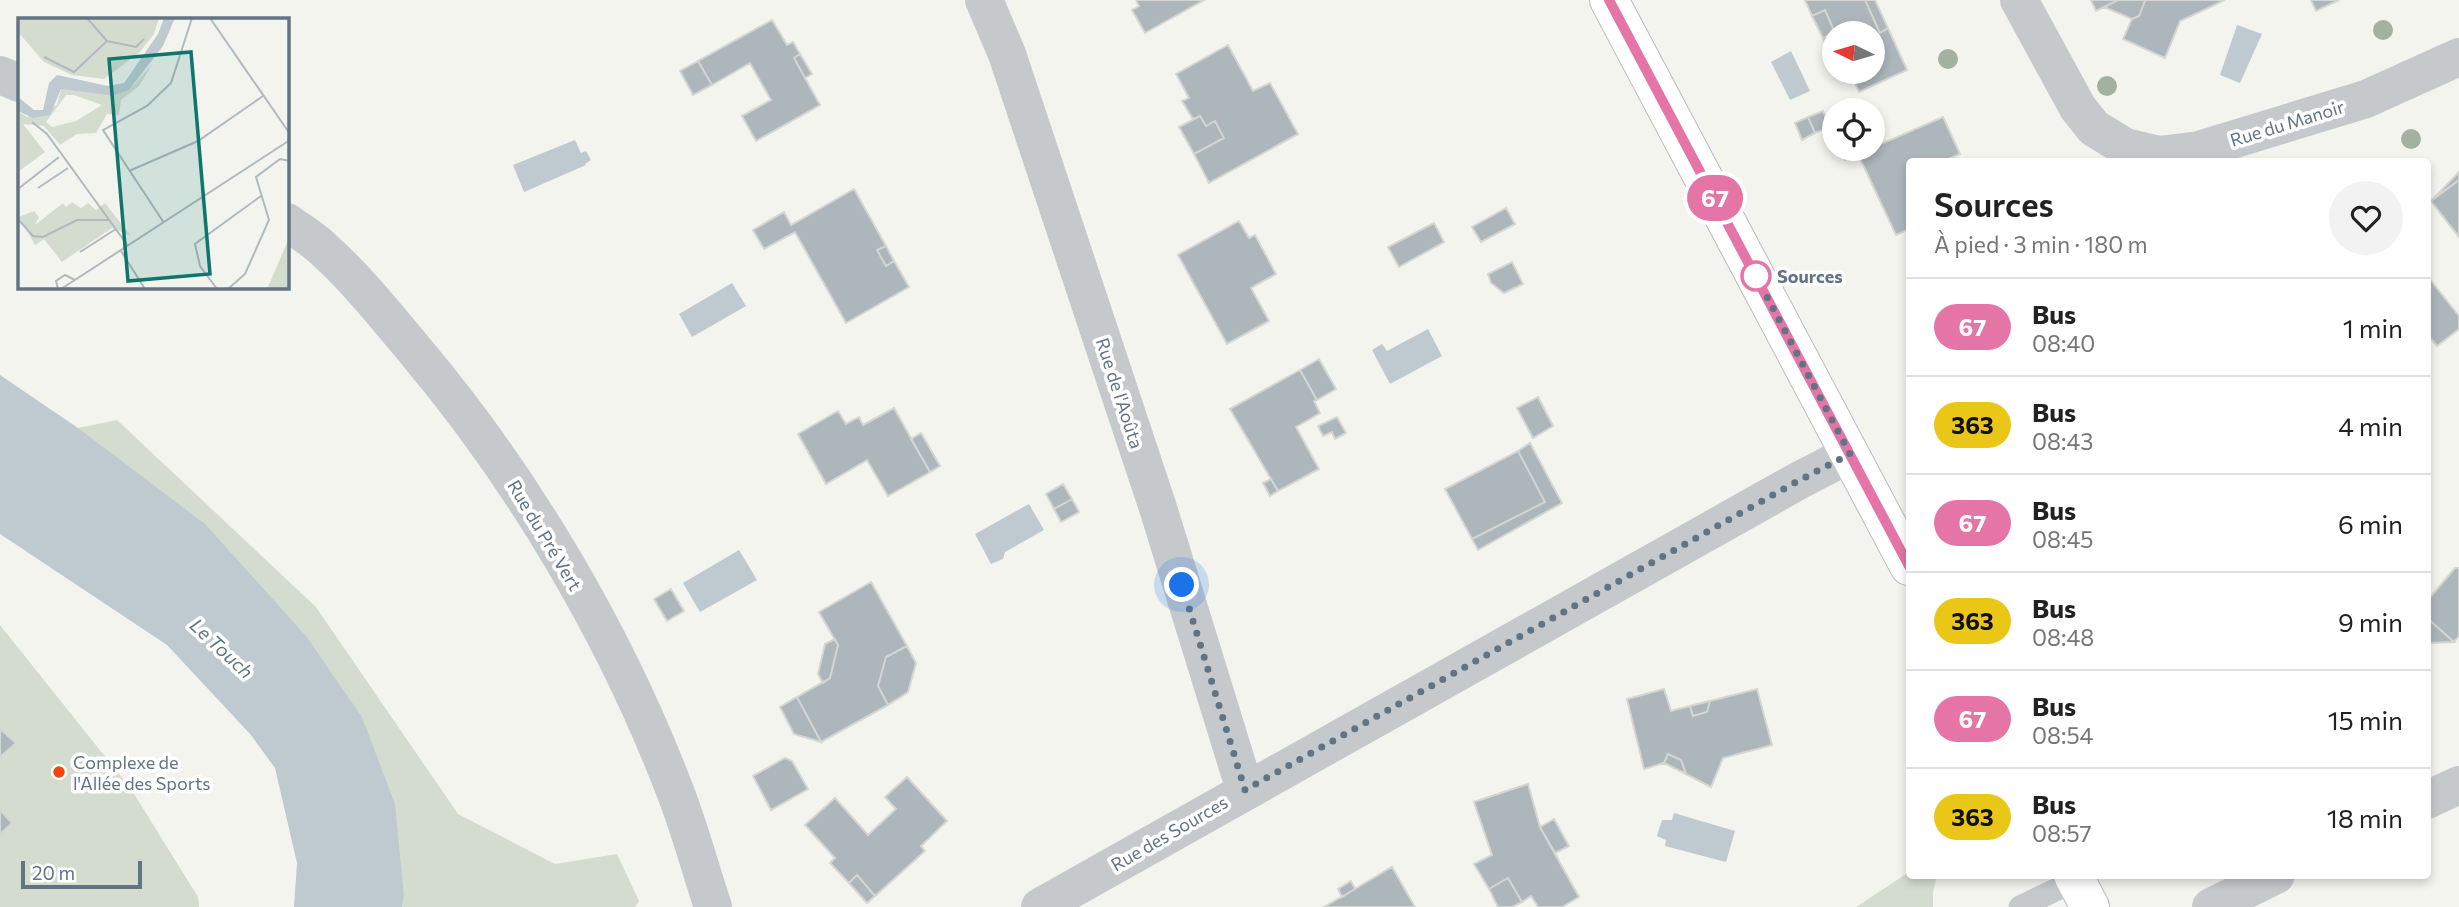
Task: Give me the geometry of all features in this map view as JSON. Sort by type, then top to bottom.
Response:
[{"type":"main road","points":[[1609,0],[1906,560]]},
{"type":"street","name":"Rue de l'Aoûta","points":[[984,0],[1007,54],[1154,495],[1245,790]]},
{"type":"street","name":"Rue du Manoir","points":[[2019,0],[2078,108],[2094,128],[2125,147],[2159,155],[2199,150],[2366,99],[2459,57]]},
{"type":"street","points":[[0,75],[18,82]]},
{"type":"street","name":"Rue du Pré Vert","points":[[289,223],[321,247],[401,333],[481,433],[548,533],[649,729],[676,793],[713,907]]},
{"type":"street","name":"Rue des Sources","points":[[1040,907],[1850,454]]},
{"type":"street","points":[[2431,798],[2459,785]]},
{"type":"street","points":[[2211,907],[2268,879]]},
{"type":"lane","points":[[2020,907],[2080,887]]},
{"type":"shaded area","points":[[117,420],[316,607],[458,814],[555,864],[617,854],[639,901],[635,907],[402,907],[404,896],[78,428]]},
{"type":"shaded area","name":"Complexe de l'Allée des Sports","points":[[0,625],[131,789],[198,897],[199,907],[0,907]]},
{"type":"shaded area","points":[[1906,874],[1906,879],[1936,879],[1933,907],[1856,907]]},
{"type":"water","points":[[2237,25],[2262,34],[2240,83],[2220,75]]},
{"type":"water","points":[[1791,51],[1810,91],[1790,100],[1771,62]]},
{"type":"water","points":[[575,140],[581,153],[586,151],[591,160],[586,165],[524,192],[513,165]]},
{"type":"water","points":[[732,283],[746,306],[692,337],[679,314]]},
{"type":"water","points":[[1428,329],[1442,356],[1390,384],[1372,350],[1382,344],[1387,351]]},
{"type":"water","name":"Le Touch","points":[[0,375],[78,428],[205,524],[306,636],[362,717],[395,804],[404,896],[402,907],[294,907],[297,863],[275,768],[251,735],[167,645],[0,534]]},
{"type":"water","points":[[1029,504],[1044,530],[1005,552],[1003,559],[991,564],[975,534]]},
{"type":"water","points":[[739,550],[757,580],[700,612],[683,583]]},
{"type":"water","points":[[1674,813],[1735,831],[1726,862],[1665,846],[1666,840],[1657,836],[1662,820],[1672,820]]},
{"type":"building","points":[[1136,0],[1204,0],[1145,33],[1132,10],[1139,6]]},
{"type":"building","points":[[1805,0],[1865,0],[1875,21],[1830,21],[1825,10],[1812,16]]},
{"type":"building","points":[[1865,0],[1875,0],[1885,21],[1875,21]]},
{"type":"building","points":[[2091,0],[2118,0],[2096,11]]},
{"type":"building","points":[[2118,0],[2145,1],[2139,16],[2132,19],[2104,7]]},
{"type":"building","points":[[2142,0],[2225,0],[2180,21],[2165,58],[2123,39],[2132,19],[2139,16],[2145,1]]},
{"type":"building","points":[[2311,0],[2339,0],[2316,11]]},
{"type":"building","points":[[1825,10],[1830,21],[1822,21],[1822,36],[1812,16]]},
{"type":"building","points":[[772,20],[787,45],[793,42],[800,54],[794,58],[820,105],[756,141],[742,116],[771,100],[750,63],[712,85],[698,61]]},
{"type":"building","points":[[1888,28],[1907,70],[1885,80],[1885,30]]},
{"type":"building","points":[[1228,45],[1253,91],[1270,83],[1298,134],[1209,183],[1194,154],[1224,138],[1215,121],[1206,126],[1200,116],[1193,119],[1182,101],[1189,98],[1176,74]]},
{"type":"building","points":[[800,54],[812,74],[805,78],[794,58]]},
{"type":"building","points":[[698,61],[712,85],[693,95],[680,71]]},
{"type":"building","points":[[1855,84],[1876,84],[1859,92]]},
{"type":"building","points":[[1822,111],[1822,130],[1815,133],[1808,117]]},
{"type":"building","points":[[1200,116],[1206,126],[1215,121],[1224,138],[1194,154],[1179,127]]},
{"type":"building","points":[[1808,117],[1815,133],[1802,140],[1795,123]]},
{"type":"building","points":[[1943,117],[1960,154],[1951,158],[1906,158],[1906,230],[1896,235],[1861,161],[1885,161],[1885,142]]},
{"type":"building","points":[[2459,172],[2459,237],[2431,201]]},
{"type":"building","points":[[2459,180],[2459,235],[2458,236],[2431,201]]},
{"type":"building","points":[[854,189],[886,246],[877,250],[886,266],[894,261],[909,287],[846,323],[795,232],[764,249],[753,230],[784,212],[791,225]]},
{"type":"building","points":[[1506,208],[1515,224],[1481,242],[1472,227]]},
{"type":"building","points":[[1239,221],[1249,238],[1255,235],[1276,274],[1251,288],[1269,321],[1227,344],[1178,255]]},
{"type":"building","points":[[1434,223],[1444,242],[1399,267],[1388,247]]},
{"type":"building","points":[[886,246],[894,261],[886,266],[877,250]]},
{"type":"building","points":[[1512,262],[1523,284],[1504,293],[1491,283],[1488,274]]},
{"type":"building","points":[[2431,281],[2459,316],[2459,329],[2437,346],[2431,339]]},
{"type":"building","points":[[1319,359],[1336,389],[1317,400],[1300,370]]},
{"type":"building","points":[[1300,370],[1317,400],[1314,401],[1320,413],[1296,427],[1319,469],[1278,491],[1230,409]]},
{"type":"building","points":[[1538,397],[1553,426],[1533,438],[1517,408]]},
{"type":"building","points":[[894,408],[930,472],[888,496],[867,460],[826,484],[798,434],[838,411],[846,424],[859,417],[863,425]]},
{"type":"building","points":[[1337,417],[1346,433],[1335,439],[1332,432],[1323,436],[1318,426]]},
{"type":"building","points":[[921,433],[940,466],[930,472],[911,439]]},
{"type":"building","points":[[1530,443],[1562,503],[1478,550],[1472,539],[1545,502],[1518,451]]},
{"type":"building","points":[[1518,451],[1545,502],[1472,539],[1445,489]]},
{"type":"building","points":[[1271,479],[1278,491],[1270,496],[1263,483]]},
{"type":"building","points":[[1063,484],[1072,499],[1054,509],[1046,494]]},
{"type":"building","points":[[1072,499],[1079,512],[1061,522],[1054,509]]},
{"type":"building","points":[[2455,568],[2459,568],[2459,636],[2454,642],[2431,622],[2431,596]]},
{"type":"building","points":[[871,582],[907,646],[886,657],[878,686],[888,705],[821,742],[797,697],[830,678],[838,645],[819,612]]},
{"type":"building","points":[[671,589],[684,611],[667,621],[654,599]]},
{"type":"building","points":[[2431,622],[2454,642],[2431,643]]},
{"type":"building","points":[[835,639],[838,645],[830,678],[823,683],[818,674],[825,644]]},
{"type":"building","points":[[907,646],[916,663],[908,692],[888,705],[878,686],[886,657]]},
{"type":"building","points":[[1664,689],[1671,711],[1690,706],[1693,716],[1707,712],[1710,701],[1757,689],[1772,745],[1723,758],[1711,787],[1686,774],[1681,760],[1668,754],[1664,763],[1644,769],[1627,699]]},
{"type":"building","points":[[797,697],[821,742],[794,734],[780,707]]},
{"type":"building","points":[[1710,701],[1707,712],[1693,716],[1690,706]]},
{"type":"building","points":[[0,729],[16,743],[0,757]]},
{"type":"building","points":[[1668,754],[1681,760],[1686,774],[1664,763]]},
{"type":"building","points":[[785,758],[792,761],[808,789],[771,810],[753,776]]},
{"type":"building","points":[[907,777],[947,821],[921,846],[925,851],[875,896],[857,875],[849,883],[830,863],[835,858],[805,825],[835,798],[868,835],[896,809],[885,797]]},
{"type":"building","points":[[1528,784],[1540,827],[1579,897],[1562,907],[1538,907],[1531,896],[1522,902],[1508,878],[1489,889],[1474,864],[1492,855],[1474,802]]},
{"type":"building","points":[[0,810],[12,823],[0,834]]},
{"type":"building","points":[[1554,819],[1569,846],[1555,853],[1540,827]]},
{"type":"building","points":[[1392,867],[1415,907],[1324,907],[1355,889]]},
{"type":"building","points":[[857,875],[875,896],[867,903],[849,883]]},
{"type":"building","points":[[1508,878],[1522,902],[1512,907],[1498,907],[1489,889]]},
{"type":"building","points":[[1351,881],[1355,889],[1342,897],[1338,889]]},
{"type":"bus line","name":"67","points":[[1609,0],[1906,560]]},
{"type":"place","name":"Sources","points":[[1756,276]]},
{"type":"place","name":"Complexe de l'Allée des Sports","points":[[59,772]]},
{"type":"route","points":[[1182,585],[1245,790],[1850,454],[1756,276]]}]
